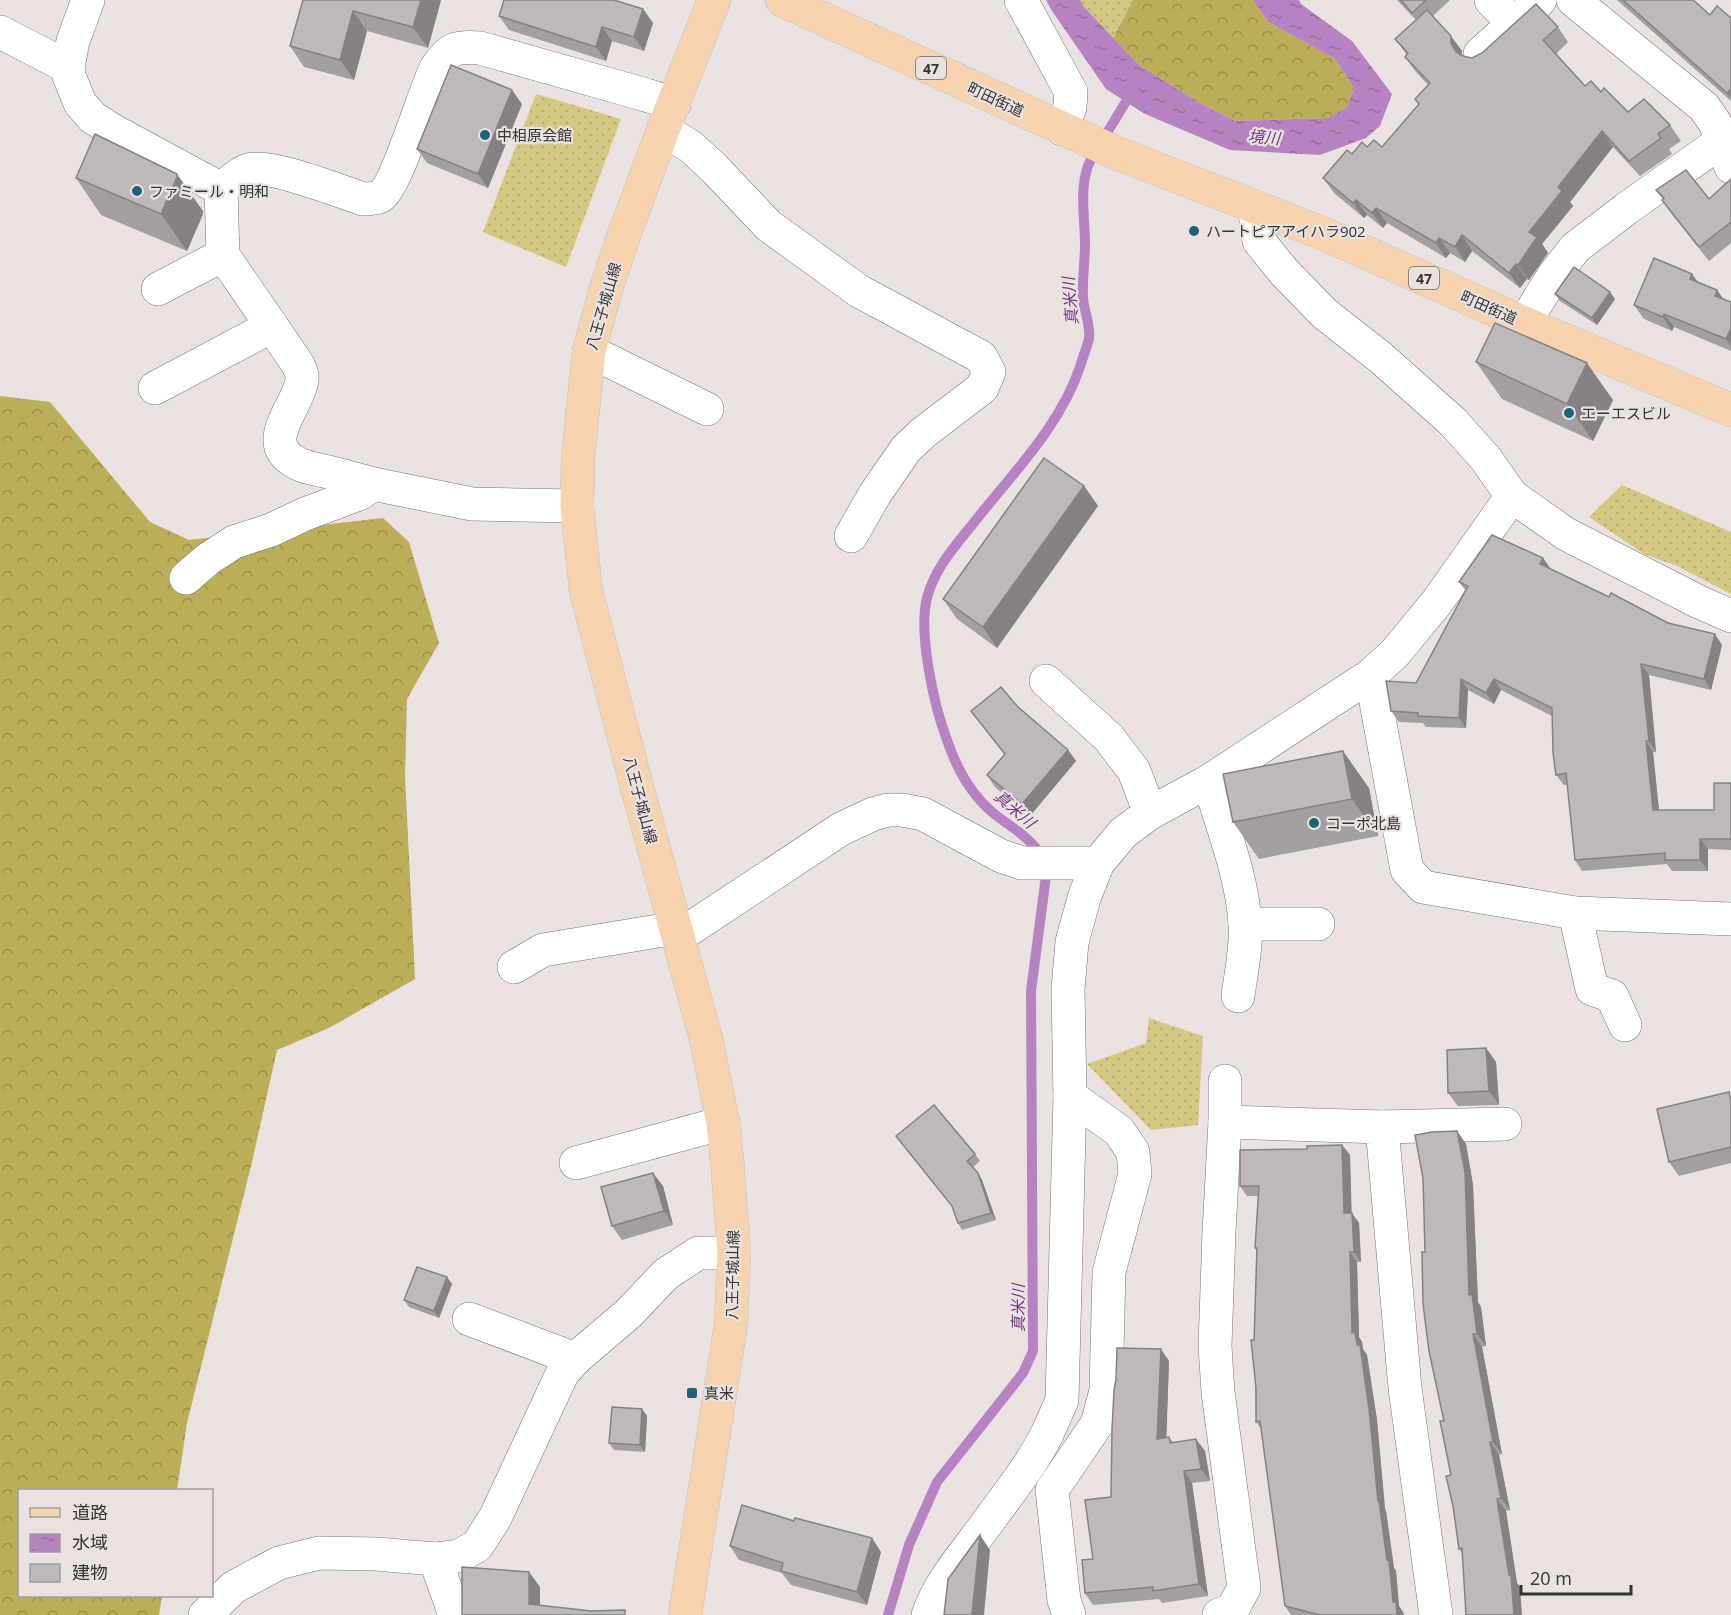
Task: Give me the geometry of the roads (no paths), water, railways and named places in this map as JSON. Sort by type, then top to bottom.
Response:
[{"type":"main road","name":"八王子城山線","points":[[692,1613],[731,1324],[734,1253],[723,1123],[706,1039],[586,591],[577,506],[578,457],[590,351],[606,289],[668,117],[714,0]]},
{"type":"main road","name":"町田街道","points":[[782,0],[1114,152],[1361,250],[1524,323],[1731,410]]},
{"type":"street","points":[[88,0],[73,41],[68,67],[69,76],[80,103],[92,117],[112,130],[221,189]]},
{"type":"street","points":[[1021,0],[1071,92],[1071,133]]},
{"type":"street","points":[[1491,0],[1514,24]]},
{"type":"street","points":[[1480,54],[1540,0]]},
{"type":"street","points":[[1524,323],[1554,275],[1575,248],[1728,148],[1704,107],[1573,0]]},
{"type":"street","points":[[0,32],[68,67]]},
{"type":"street","points":[[221,189],[246,170],[256,169],[276,171],[363,199],[372,199],[381,195],[394,178],[435,68],[444,55],[458,48],[480,48],[646,95],[668,117],[690,146],[769,226],[859,291],[981,357],[989,372],[982,388],[922,433],[906,449],[875,494],[851,536]]},
{"type":"street","points":[[221,189],[223,255],[297,363],[302,375],[302,383],[281,428],[280,440],[290,458],[302,465],[373,484],[472,504],[577,506]]},
{"type":"street","points":[[1254,207],[1259,241],[1284,272],[1325,314],[1380,357],[1453,422],[1486,459],[1512,495],[1566,534],[1731,616]]},
{"type":"street","points":[[158,289],[223,255]]},
{"type":"street","points":[[155,388],[272,326]]},
{"type":"street","points":[[590,351],[707,409]]},
{"type":"street","points":[[186,578],[208,559],[234,542],[271,530],[305,514],[361,493],[373,484]]},
{"type":"street","points":[[514,967],[543,950],[678,932],[841,829],[873,814],[888,810],[923,814],[1000,856],[1022,863],[1085,863],[1150,813],[1209,781],[1371,675],[1395,653],[1437,602],[1512,495]]},
{"type":"street","points":[[1371,675],[1407,870],[1423,888],[1575,912],[1731,919]]},
{"type":"street","points":[[1046,681],[1109,738],[1134,771],[1150,813]]},
{"type":"street","points":[[1209,781],[1241,888],[1245,924],[1244,956],[1238,996]]},
{"type":"street","points":[[928,1615],[954,1566],[1027,1467],[1046,1436],[1062,1401],[1070,1096],[1068,989],[1072,942],[1085,895],[1085,863]]},
{"type":"street","points":[[1575,912],[1592,989],[1612,996],[1625,1025]]},
{"type":"street","points":[[1245,924],[1318,924]]},
{"type":"street","points":[[1226,1081],[1215,1346],[1218,1392],[1244,1588],[1229,1613]]},
{"type":"street","points":[[1069,1615],[1064,1600],[1052,1490],[1097,1424],[1106,1391],[1109,1272],[1135,1174],[1133,1152],[1119,1131],[1070,1096]]},
{"type":"street","points":[[1225,1122],[1382,1127],[1505,1124]]},
{"type":"street","points":[[576,1163],[723,1123]]},
{"type":"street","points":[[1382,1127],[1405,1388],[1436,1615]]},
{"type":"street","points":[[205,1615],[234,1587],[279,1563],[309,1555],[319,1553],[376,1554],[435,1559],[459,1556],[477,1546],[495,1518],[562,1374],[575,1359],[629,1313],[666,1274],[690,1258],[698,1253],[734,1253]]},
{"type":"street","points":[[469,1319],[575,1359]]},
{"type":"street","points":[[435,1559],[455,1615]]},
{"type":"water","name":"境川","points":[[1046,0],[1080,0],[1139,65],[1198,102],[1235,121],[1328,118],[1347,107],[1354,88],[1335,59],[1268,22],[1253,0],[1299,0],[1301,4],[1352,41],[1392,94],[1380,126],[1366,138],[1320,155],[1230,150],[1145,114],[1106,89]]},
{"type":"waterway","name":"真米川","points":[[888,1615],[909,1545],[937,1482],[1023,1373],[1033,1351],[1031,991],[1046,876],[1035,847],[1026,837],[984,805],[965,779],[955,760],[942,726],[929,669],[924,630],[927,598],[934,578],[945,559],[1034,449],[1072,387],[1089,339],[1083,298],[1085,244],[1083,190],[1087,169],[1133,90]]},
{"type":"place","name":"中相原会館","points":[[485,135]]},
{"type":"place","name":"ファミール・明和","points":[[137,191]]},
{"type":"place","name":"ハートピアアイハラ902","points":[[1194,231]]},
{"type":"place","name":"エーエスビル","points":[[1569,413]]},
{"type":"place","name":"コーポ北島","points":[[1314,823]]},
{"type":"place","name":"真米","points":[[692,1393]]}]
